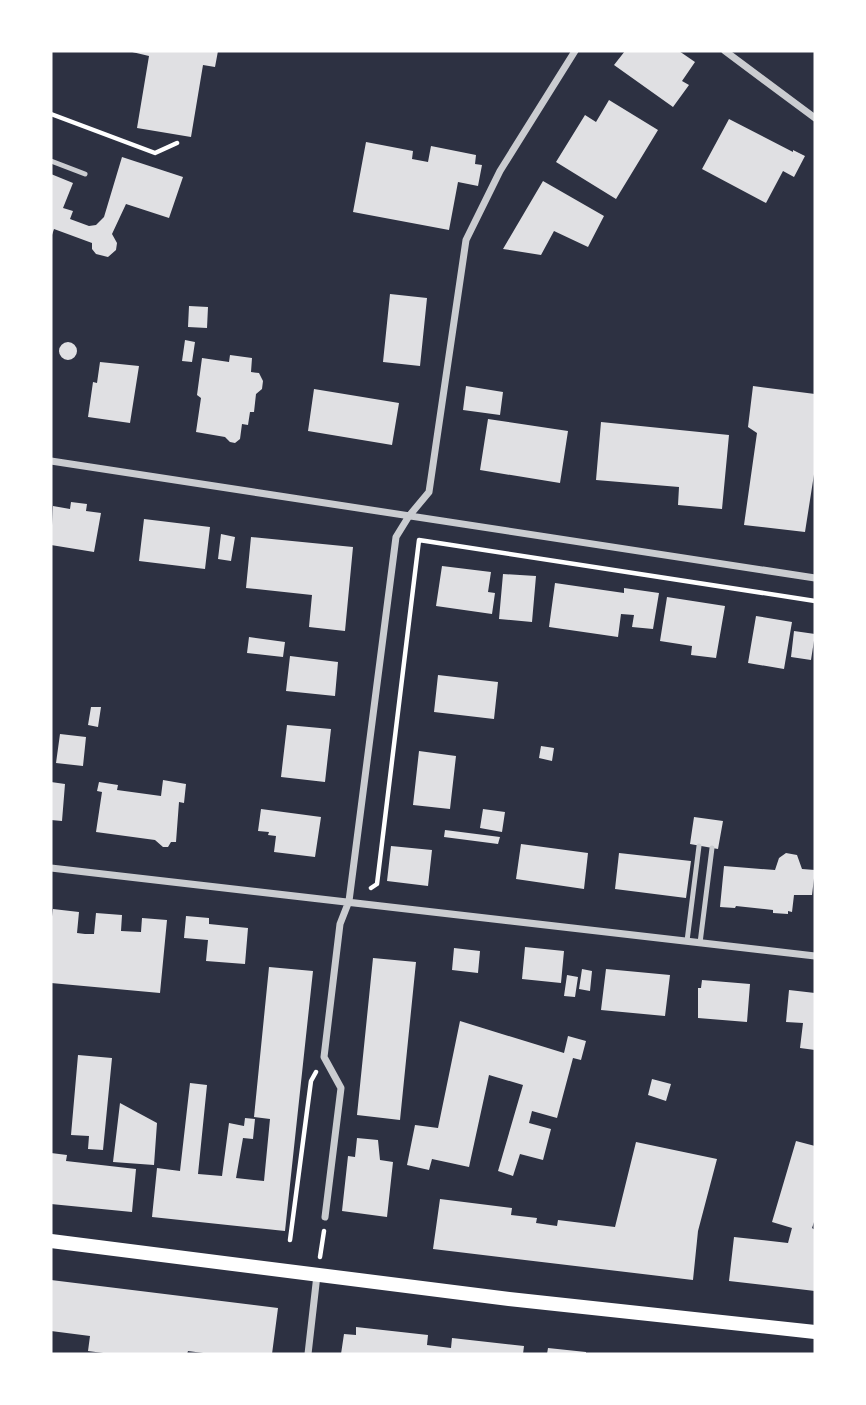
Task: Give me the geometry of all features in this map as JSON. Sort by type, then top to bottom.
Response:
[{"type":"main road","points":[[51,1241],[509,1298],[815,1332]]},
{"type":"street","points":[[325,1217],[341,1088],[324,1057],[340,924],[349,901],[396,537],[429,492],[466,240],[500,171],[575,51]]},
{"type":"street","points":[[725,51],[815,118]]},
{"type":"street","points":[[51,461],[815,578]]},
{"type":"street","points":[[51,868],[815,956]]},
{"type":"street","points":[[308,1354],[317,1274]]},
{"type":"lane","points":[[51,161],[85,174]]},
{"type":"lane","points":[[687,941],[699,846]]},
{"type":"lane","points":[[700,943],[712,848]]},
{"type":"path","points":[[51,114],[155,153],[177,143]]},
{"type":"path","points":[[349,901],[377,884],[419,540],[815,601]]},
{"type":"path","points":[[289,1240],[311,1081],[324,1057]]},
{"type":"path","points":[[317,1274],[325,1217]]},
{"type":"building","points":[[128,51],[218,51],[215,67],[203,65],[191,137],[137,128],[149,56]]},
{"type":"building","points":[[625,51],[679,51],[695,62],[682,81],[689,85],[673,107],[614,65]]},
{"type":"building","points":[[609,100],[658,130],[616,199],[556,162],[585,115],[596,122]]},
{"type":"building","points":[[729,119],[805,156],[794,177],[783,171],[766,203],[702,169]]},
{"type":"building","points":[[366,142],[413,151],[412,159],[428,162],[431,146],[476,155],[475,164],[482,165],[478,186],[458,182],[449,230],[353,212]]},
{"type":"building","points":[[122,157],[183,177],[169,218],[126,204],[112,234],[117,243],[116,250],[108,257],[96,254],[92,243],[54,229],[51,238],[51,174],[73,183],[63,208],[73,211],[70,219],[89,226],[96,225],[104,217]]},
{"type":"building","points":[[543,181],[604,216],[588,247],[554,231],[541,255],[503,249]]},
{"type":"building","points":[[390,294],[427,298],[420,366],[383,362]]},
{"type":"building","points":[[189,306],[208,307],[207,328],[188,327]]},
{"type":"building","points":[[185,340],[195,342],[192,362],[182,361]]},
{"type":"building","points":[[68,342],[74,345],[77,351],[74,357],[68,360],[62,357],[59,351],[62,345]]},
{"type":"building","points":[[230,355],[252,358],[251,372],[259,373],[263,381],[262,389],[256,394],[254,412],[250,412],[248,425],[242,424],[240,439],[235,443],[225,437],[196,432],[201,398],[197,395],[202,358],[229,362]]},
{"type":"building","points":[[100,362],[139,366],[130,423],[88,417],[93,382],[97,383]]},
{"type":"building","points":[[466,386],[503,392],[500,415],[463,410]]},
{"type":"building","points":[[753,386],[815,394],[815,468],[805,532],[744,525],[757,433],[748,427]]},
{"type":"building","points":[[314,389],[399,403],[392,445],[308,431]]},
{"type":"building","points":[[488,419],[568,431],[560,483],[480,470]]},
{"type":"building","points":[[601,422],[729,435],[722,509],[678,505],[679,487],[596,480]]},
{"type":"building","points":[[71,502],[87,504],[86,511],[101,513],[94,552],[51,545],[53,506],[70,509]]},
{"type":"building","points":[[144,519],[210,527],[205,569],[139,561]]},
{"type":"building","points":[[221,534],[235,537],[231,561],[218,559]]},
{"type":"building","points":[[251,537],[353,547],[345,631],[309,627],[312,595],[246,588]]},
{"type":"building","points":[[442,566],[491,572],[488,592],[495,593],[492,614],[436,606]]},
{"type":"building","points":[[503,574],[536,576],[532,622],[499,619]]},
{"type":"building","points":[[555,583],[624,593],[624,588],[659,593],[653,629],[632,627],[634,615],[621,614],[618,637],[549,627]]},
{"type":"building","points":[[667,597],[725,606],[716,658],[691,655],[692,646],[660,641]]},
{"type":"building","points":[[756,616],[792,622],[784,669],[748,663]]},
{"type":"building","points":[[794,631],[815,634],[811,660],[791,657]]},
{"type":"building","points":[[249,637],[285,642],[283,657],[247,653]]},
{"type":"building","points":[[290,656],[338,662],[335,696],[286,691]]},
{"type":"building","points":[[438,675],[498,682],[494,719],[434,712]]},
{"type":"building","points":[[91,707],[101,707],[98,727],[88,725]]},
{"type":"building","points":[[287,725],[331,729],[325,782],[281,777]]},
{"type":"building","points":[[60,734],[86,737],[83,766],[56,763]]},
{"type":"building","points":[[541,746],[554,748],[552,761],[539,758]]},
{"type":"building","points":[[419,751],[456,756],[450,809],[413,805]]},
{"type":"building","points":[[163,780],[186,784],[184,803],[179,802],[176,842],[163,847],[155,840],[96,832],[102,792],[97,791],[99,782],[118,785],[117,790],[161,796]]},
{"type":"building","points":[[51,782],[65,784],[62,821],[51,820]]},
{"type":"building","points":[[261,809],[321,817],[315,857],[274,852],[276,836],[258,831]]},
{"type":"building","points":[[483,809],[505,812],[502,832],[480,828]]},
{"type":"building","points":[[694,817],[723,821],[718,849],[690,844]]},
{"type":"building","points":[[445,830],[500,837],[498,844],[444,837]]},
{"type":"building","points":[[521,844],[588,853],[584,889],[516,879]]},
{"type":"building","points":[[391,846],[432,850],[428,886],[387,881]]},
{"type":"building","points":[[619,853],[691,861],[686,898],[615,889]]},
{"type":"building","points":[[786,853],[797,855],[802,869],[815,870],[812,895],[794,895],[792,912],[773,913],[773,910],[720,907],[724,866],[775,870],[779,858]]},
{"type":"building","points":[[53,909],[79,912],[77,933],[85,934],[94,934],[96,913],[122,915],[121,931],[141,932],[142,918],[167,920],[160,993],[51,983]]},
{"type":"building","points":[[186,916],[209,918],[209,924],[248,928],[245,964],[206,961],[208,940],[184,938]]},
{"type":"building","points":[[525,947],[564,951],[561,983],[522,979]]},
{"type":"building","points":[[454,948],[480,951],[478,973],[452,970]]},
{"type":"building","points":[[373,958],[416,962],[400,1120],[357,1115]]},
{"type":"building","points":[[269,967],[313,971],[285,1231],[152,1217],[157,1168],[180,1171],[190,1083],[207,1085],[198,1174],[222,1176],[229,1123],[244,1126],[245,1118],[255,1119],[253,1139],[243,1138],[236,1178],[264,1181],[270,1119],[254,1117]]},
{"type":"building","points":[[582,969],[592,971],[590,991],[579,989]]},
{"type":"building","points":[[606,969],[670,975],[665,1016],[601,1010]]},
{"type":"building","points":[[567,975],[578,977],[575,997],[564,996]]},
{"type":"building","points":[[702,980],[750,984],[747,1022],[698,1018],[698,988],[701,988]]},
{"type":"building","points":[[789,990],[815,993],[815,1050],[800,1048],[803,1023],[786,1022]]},
{"type":"building","points":[[460,1021],[564,1053],[568,1036],[586,1041],[581,1060],[573,1058],[557,1118],[532,1111],[529,1123],[551,1129],[543,1160],[520,1154],[513,1176],[498,1171],[523,1085],[489,1075],[469,1167],[432,1159],[429,1170],[407,1165],[415,1125],[438,1128]]},
{"type":"building","points":[[78,1055],[112,1058],[103,1150],[88,1149],[89,1136],[71,1135]]},
{"type":"building","points":[[652,1079],[671,1084],[666,1101],[648,1095]]},
{"type":"building","points":[[120,1103],[157,1123],[154,1165],[113,1162]]},
{"type":"building","points":[[357,1138],[378,1140],[380,1160],[393,1162],[387,1217],[342,1211],[348,1156],[355,1157]]},
{"type":"building","points":[[796,1141],[815,1146],[815,1219],[812,1228],[815,1230],[815,1291],[729,1281],[734,1237],[788,1243],[792,1228],[772,1222]]},
{"type":"building","points":[[636,1142],[717,1159],[698,1231],[693,1280],[433,1249],[440,1199],[512,1208],[511,1215],[537,1218],[536,1223],[557,1226],[558,1220],[615,1227]]},
{"type":"building","points":[[51,1153],[67,1155],[66,1161],[136,1169],[132,1212],[51,1204]]},
{"type":"building","points":[[51,1280],[278,1308],[272,1354],[211,1354],[188,1351],[187,1354],[111,1354],[88,1351],[90,1336],[51,1331]]},
{"type":"building","points":[[356,1327],[428,1335],[427,1345],[451,1348],[452,1338],[524,1346],[523,1354],[341,1354],[344,1334],[356,1335]]},
{"type":"building","points":[[548,1348],[586,1352],[586,1354],[547,1354]]}]
